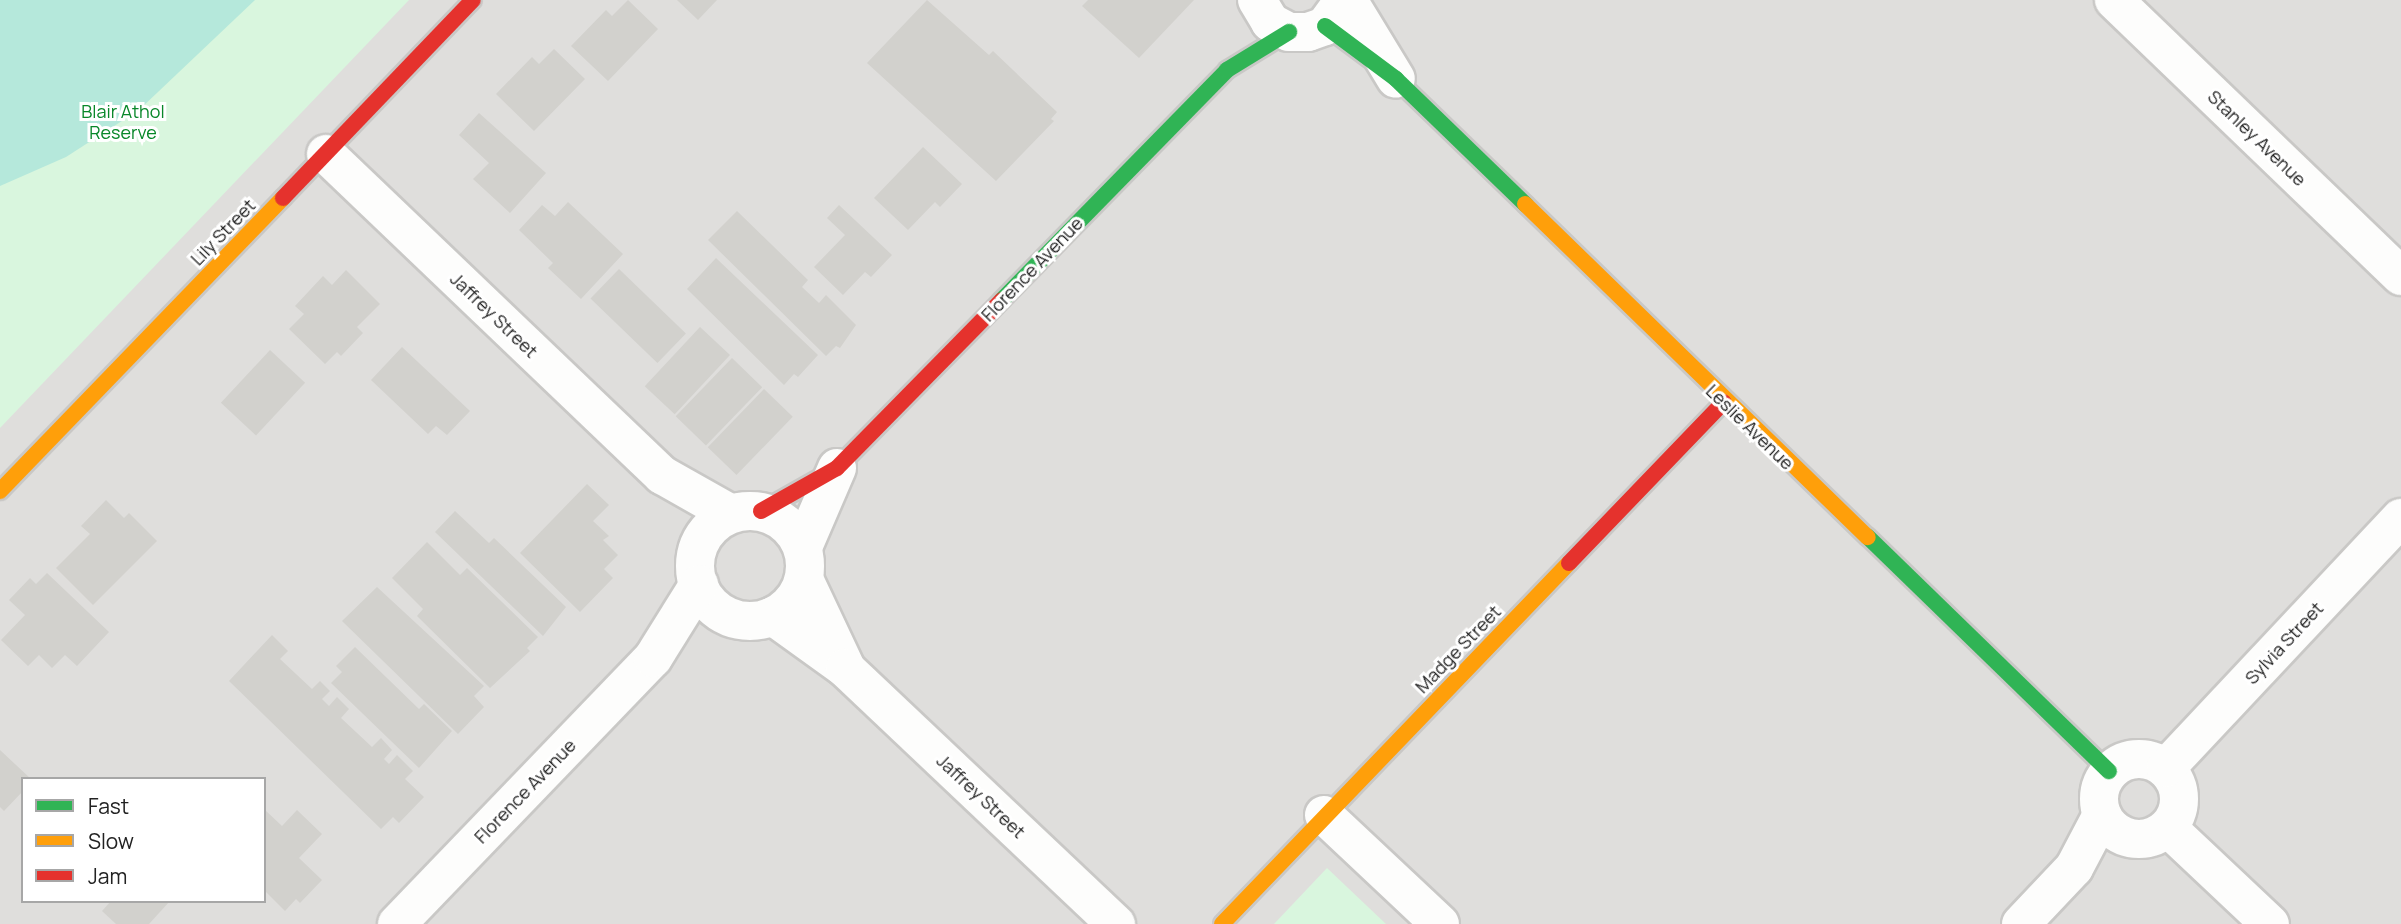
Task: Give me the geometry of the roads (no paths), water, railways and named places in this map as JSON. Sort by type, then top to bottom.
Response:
[{"type":"street","name":"Lily Street","points":[[0,491],[473,0]]},
{"type":"street","name":"Stanley Avenue","points":[[2114,0],[2401,276]]},
{"type":"street","name":"Leslie Avenue","points":[[1257,2],[1270,22],[1326,14],[1396,79],[1724,402],[2109,771]]},
{"type":"street","name":"Florence Avenue","points":[[1227,70],[1257,2]]},
{"type":"street","name":"Florence Avenue","points":[[746,513],[837,468],[1227,70],[1326,14]]},
{"type":"street","name":"Jaffrey Street","points":[[326,154],[662,475],[699,545]]},
{"type":"street","name":"Madge Street","points":[[1222,924],[1724,402]]},
{"type":"street","name":"Florence Avenue","points":[[804,563],[837,468]]},
{"type":"street","name":"Jaffrey Street","points":[[662,475],[746,513]]},
{"type":"street","points":[[746,513],[787,524],[804,563],[793,601],[773,616],[751,621],[729,616],[710,603],[699,584],[699,545],[712,526],[746,513]]},
{"type":"street","name":"Sylvia Street","points":[[2166,768],[2401,518]]},
{"type":"street","name":"Jaffrey Street","points":[[804,563],[845,668]]},
{"type":"street","name":"Florence Avenue","points":[[397,924],[653,658],[699,584]]},
{"type":"street","name":"Florence Avenue","points":[[653,658],[729,616]]},
{"type":"street","name":"Jaffrey Street","points":[[773,616],[845,668],[1116,924]]},
{"type":"street","points":[[2131,758],[2156,761],[2166,768],[2179,791],[2176,817],[2168,828],[2157,836],[2132,838],[2119,834],[2102,815],[2099,792],[2109,771],[2131,758]]},
{"type":"street","points":[[1324,815],[1440,924]]},
{"type":"street","points":[[2021,924],[2074,868],[2102,815]]},
{"type":"street","points":[[2168,828],[2270,924]]},
{"type":"street","points":[[2074,868],[2132,838]]},
{"type":"park label","name":"Blair Athol Reserve","points":[[123,122]]}]
